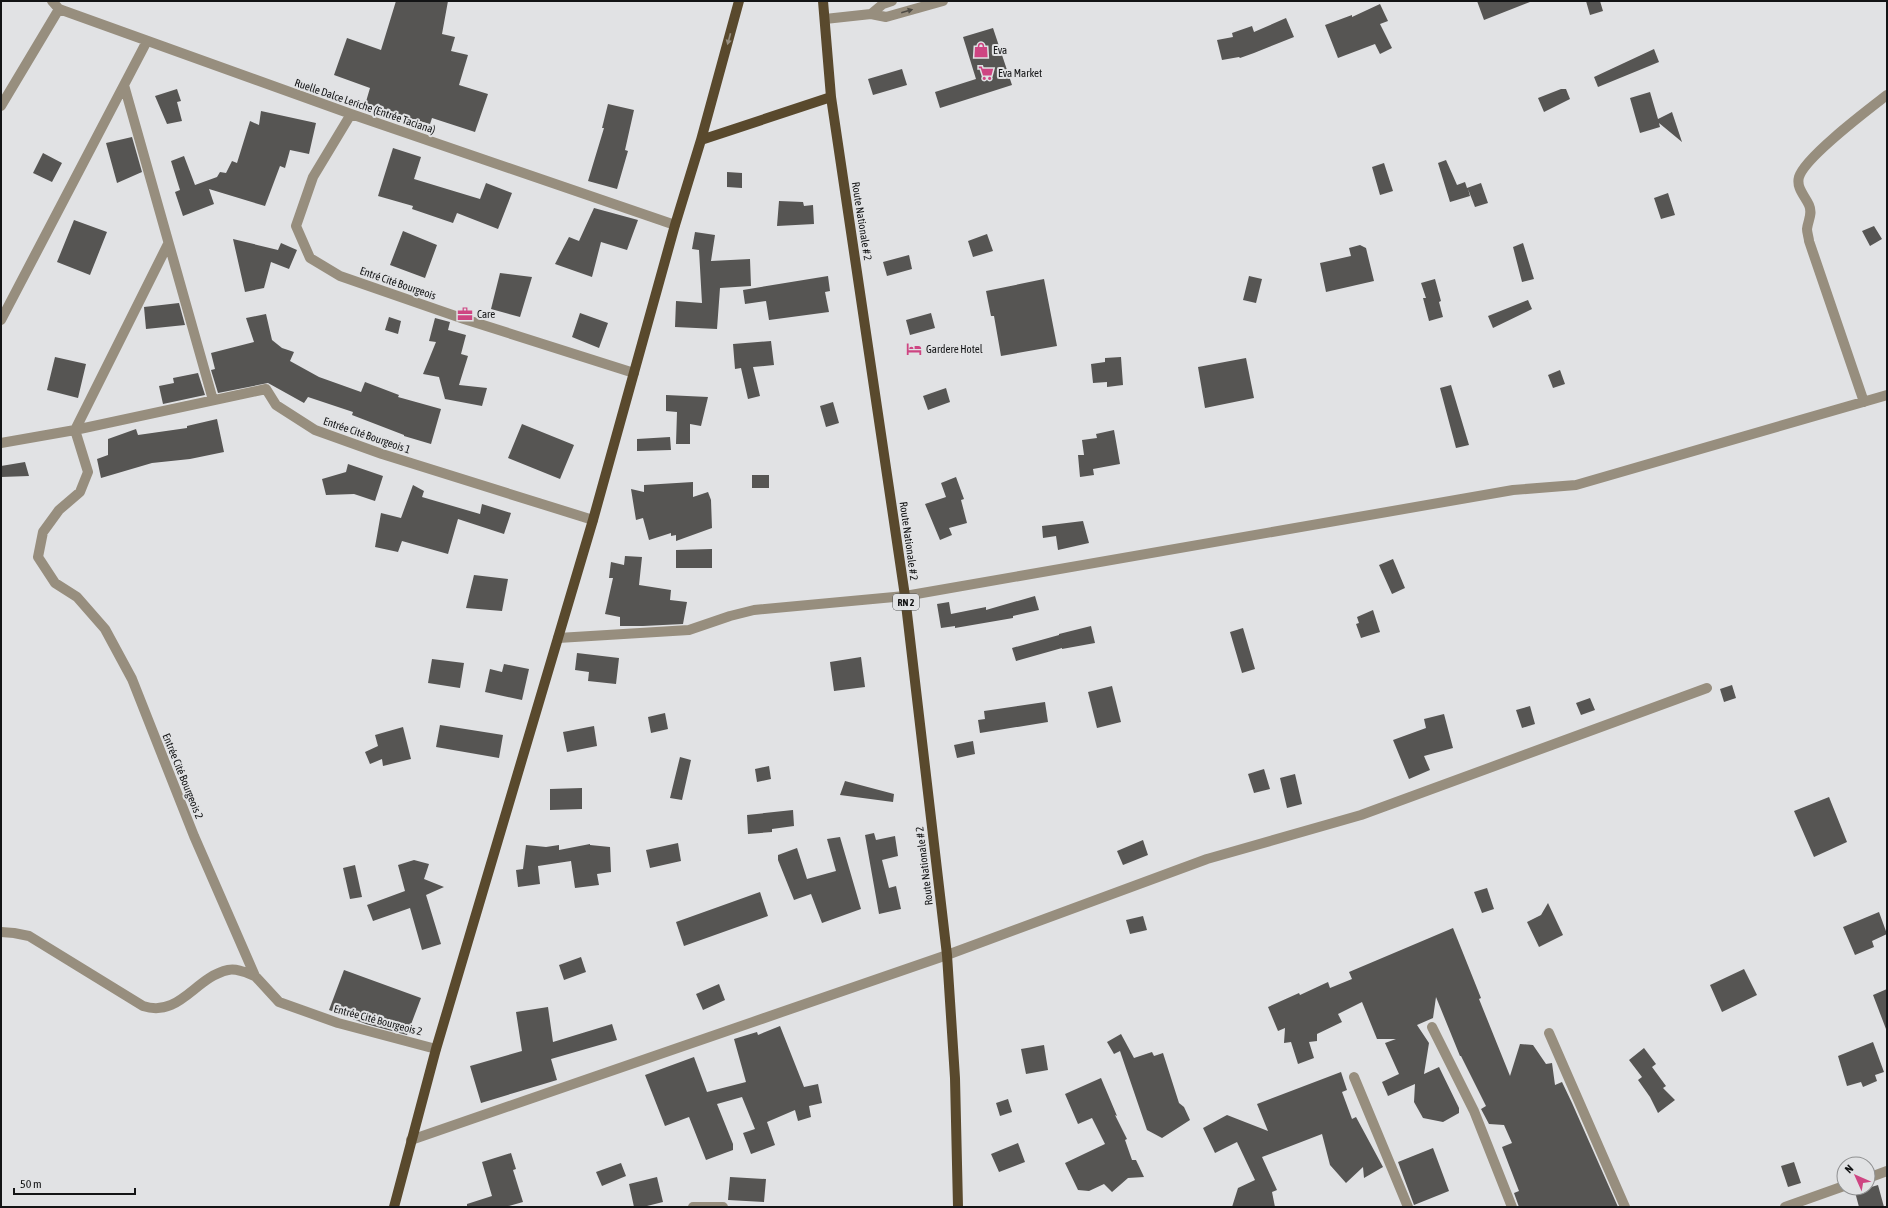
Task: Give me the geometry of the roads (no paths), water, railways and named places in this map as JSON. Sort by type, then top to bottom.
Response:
[{"type":"main road","points":[[394,1207],[436,1049],[593,520],[739,1]]},
{"type":"main road","name":"Route Nationale # 2","points":[[823,1],[831,97],[905,596],[947,956],[955,1078],[958,1207]]},
{"type":"main road","points":[[701,140],[831,97]]},
{"type":"street","points":[[871,14],[883,4],[892,1]]},
{"type":"street","points":[[825,19],[871,14],[886,17],[943,1]]},
{"type":"street","points":[[1,106],[55,5]]},
{"type":"street","name":"Ruelle Dalce Leriche (Entrée Taciana)","points":[[55,5],[147,41],[351,114],[675,225]]},
{"type":"street","points":[[1,320],[147,41]]},
{"type":"street","points":[[124,85],[213,400]]},
{"type":"street","points":[[1864,402],[1809,241],[1807,229],[1811,214],[1809,205],[1798,184],[1799,176],[1806,165],[1844,129],[1887,95]]},
{"type":"street","name":"Entré Cité Bourgeois","points":[[351,114],[313,177],[296,226],[310,258],[340,276],[464,319],[634,373]]},
{"type":"street","points":[[74,430],[168,244]]},
{"type":"street","name":"Entrée Cité Bourgeois 1","points":[[1,443],[74,430],[266,389],[276,405],[315,430],[382,454],[593,520]]},
{"type":"street","points":[[558,638],[689,630],[730,616],[754,610],[905,596],[1513,490],[1576,485],[1887,396]]},
{"type":"street","name":"Entrée Cité Bourgeois 2","points":[[74,430],[88,472],[80,492],[59,510],[43,532],[38,556],[55,583],[77,598],[105,629],[132,679],[194,836],[255,976],[279,1002],[338,1023],[436,1049]]},
{"type":"street","points":[[411,1140],[947,956],[1207,859],[1361,815],[1707,688]]},
{"type":"street","points":[[1,932],[29,936],[143,1006],[152,1010],[162,1009],[174,1004],[218,973],[229,970],[241,971],[255,976]]},
{"type":"street","points":[[1432,1027],[1474,1111],[1512,1207]]},
{"type":"street","points":[[1549,1033],[1625,1207]]},
{"type":"street","points":[[1354,1077],[1408,1207]]},
{"type":"street","points":[[1876,1175],[1887,1171]]},
{"type":"street","points":[[1786,1207],[1836,1189]]},
{"type":"street","points":[[693,1207],[723,1207]]},
{"type":"place","name":"Eva","points":[[981,50]]},
{"type":"place","name":"Eva Market","points":[[986,73]]},
{"type":"place","name":"Care","points":[[465,314]]},
{"type":"place","name":"Gardere Hotel","points":[[914,349]]}]
